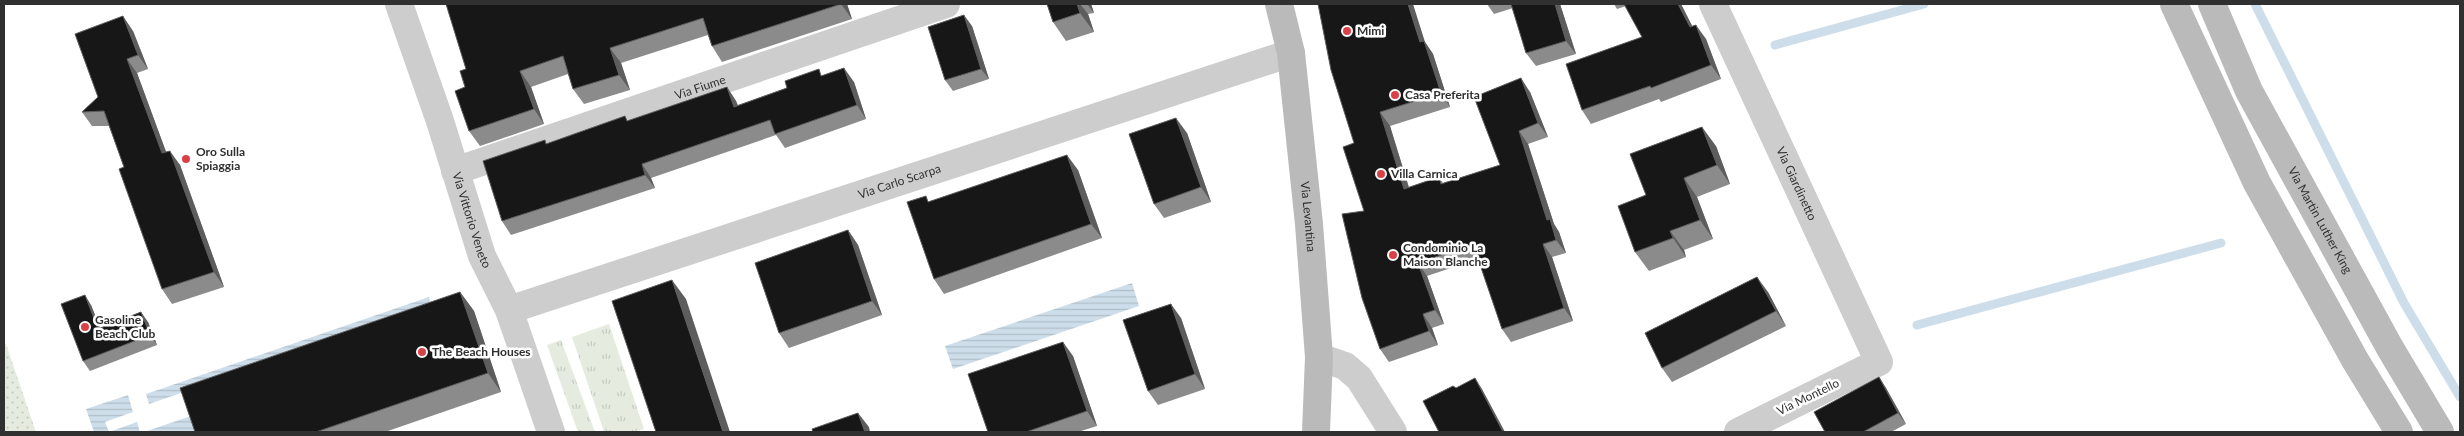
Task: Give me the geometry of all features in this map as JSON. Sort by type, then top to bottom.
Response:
[{"type":"main road","name":"Via Levantina","points":[[1279,4],[1291,54],[1309,224],[1319,357],[1316,432]]},
{"type":"main road","points":[[2174,4],[2257,184],[2355,360],[2399,432]]},
{"type":"main road","name":"Via Martin Luther King","points":[[2212,4],[2249,91],[2390,348],[2440,432]]},
{"type":"street","name":"Via Vittorio Veneto","points":[[399,4],[482,256],[509,310],[551,432]]},
{"type":"street","name":"Via Fiume","points":[[455,171],[946,4]]},
{"type":"street","name":"Via Giardinetto","points":[[1713,4],[1879,362]]},
{"type":"street","name":"Via Carlo Scarpa","points":[[509,310],[1291,54]]},
{"type":"street","points":[[1319,357],[1345,366],[1359,378],[1393,432]]},
{"type":"street","name":"Via Montello","points":[[1738,432],[1879,362]]},
{"type":"green space","points":[[609,324],[644,429],[634,432],[604,432],[572,337]]},
{"type":"green space","points":[[561,340],[595,432],[578,432],[547,345]]},
{"type":"green space","points":[[6,344],[36,432],[4,432],[4,345]]},
{"type":"water","points":[[1132,283],[1139,306],[953,369],[945,346]]},
{"type":"water","points":[[429,297],[432,307],[149,404],[146,394]]},
{"type":"water","points":[[128,395],[133,412],[105,422],[109,432],[94,432],[86,409]]},
{"type":"water","points":[[191,416],[200,432],[144,432]]},
{"type":"water","points":[[137,422],[140,432],[109,432]]},
{"type":"building","points":[[446,4],[841,4],[712,46],[703,18],[610,48],[619,75],[573,89],[563,56],[520,71],[534,109],[469,131],[455,91],[465,87],[460,71],[466,69]]},
{"type":"building","points":[[1047,4],[1077,4],[1080,13],[1053,22]]},
{"type":"building","points":[[1318,4],[1408,4],[1420,42],[1424,41],[1441,93],[1380,112],[1404,189],[1439,177],[1441,184],[1500,165],[1474,97],[1521,78],[1538,123],[1519,131],[1547,220],[1550,219],[1556,240],[1543,244],[1564,308],[1502,329],[1473,244],[1418,263],[1435,310],[1423,314],[1429,331],[1380,349],[1362,298],[1342,214],[1364,211],[1343,147],[1354,143],[1331,70]]},
{"type":"building","points":[[1511,4],[1555,4],[1566,41],[1526,53]]},
{"type":"building","points":[[1624,4],[1678,4],[1690,27],[1696,25],[1711,65],[1651,88],[1650,86],[1582,110],[1566,64],[1642,37]]},
{"type":"building","points":[[964,15],[981,69],[945,80],[928,27]]},
{"type":"building","points":[[123,16],[138,55],[127,59],[162,153],[170,151],[214,272],[162,289],[119,169],[124,167],[104,111],[82,112],[98,97],[75,34]]},
{"type":"building","points":[[844,68],[857,105],[775,134],[770,120],[642,164],[645,175],[502,221],[483,161],[545,140],[546,144],[625,116],[627,121],[727,87],[734,107],[787,88],[785,81],[819,69],[821,76]]},
{"type":"building","points":[[1176,118],[1201,187],[1154,204],[1129,134]]},
{"type":"building","points":[[1702,127],[1717,165],[1684,178],[1700,220],[1670,231],[1673,238],[1635,252],[1618,206],[1646,195],[1630,154]]},
{"type":"building","points":[[1067,155],[1091,224],[934,279],[907,202],[926,196],[928,202]]},
{"type":"building","points":[[848,230],[872,301],[779,333],[755,263]]},
{"type":"building","points":[[1757,277],[1776,311],[1662,368],[1645,333]]},
{"type":"building","points":[[672,280],[723,432],[656,432],[612,301]]},
{"type":"building","name":"The Beach Houses","points":[[460,292],[488,373],[316,432],[195,432],[180,388]]},
{"type":"building","points":[[85,295],[98,329],[141,312],[150,335],[83,361],[61,304]]},
{"type":"building","points":[[1171,304],[1195,374],[1148,391],[1123,320]]},
{"type":"building","points":[[1063,342],[1087,411],[1026,432],[988,432],[968,374]]},
{"type":"building","points":[[1879,377],[1898,413],[1863,432],[1825,432],[1814,412]]},
{"type":"building","points":[[1475,378],[1503,432],[1439,432],[1423,401],[1453,386],[1456,388]]},
{"type":"building","points":[[858,413],[865,432],[813,432],[812,429]]},
{"type":"waterway","points":[[1775,45],[1924,4]]},
{"type":"waterway","points":[[2255,4],[2404,303],[2460,397]]},
{"type":"waterway","points":[[1917,325],[2221,243]]},
{"type":"place","name":"Mimi","points":[[1347,31]]},
{"type":"place","name":"Casa Preferita","points":[[1395,95]]},
{"type":"place","name":"Oro Sulla Spiaggia","points":[[186,159]]},
{"type":"place","name":"Villa Carnica","points":[[1381,174]]},
{"type":"place","name":"Condominio La Maison Blanche","points":[[1393,255]]},
{"type":"place","name":"Gasoline Beach Club","points":[[85,327]]},
{"type":"place","name":"The Beach Houses","points":[[422,352]]}]
